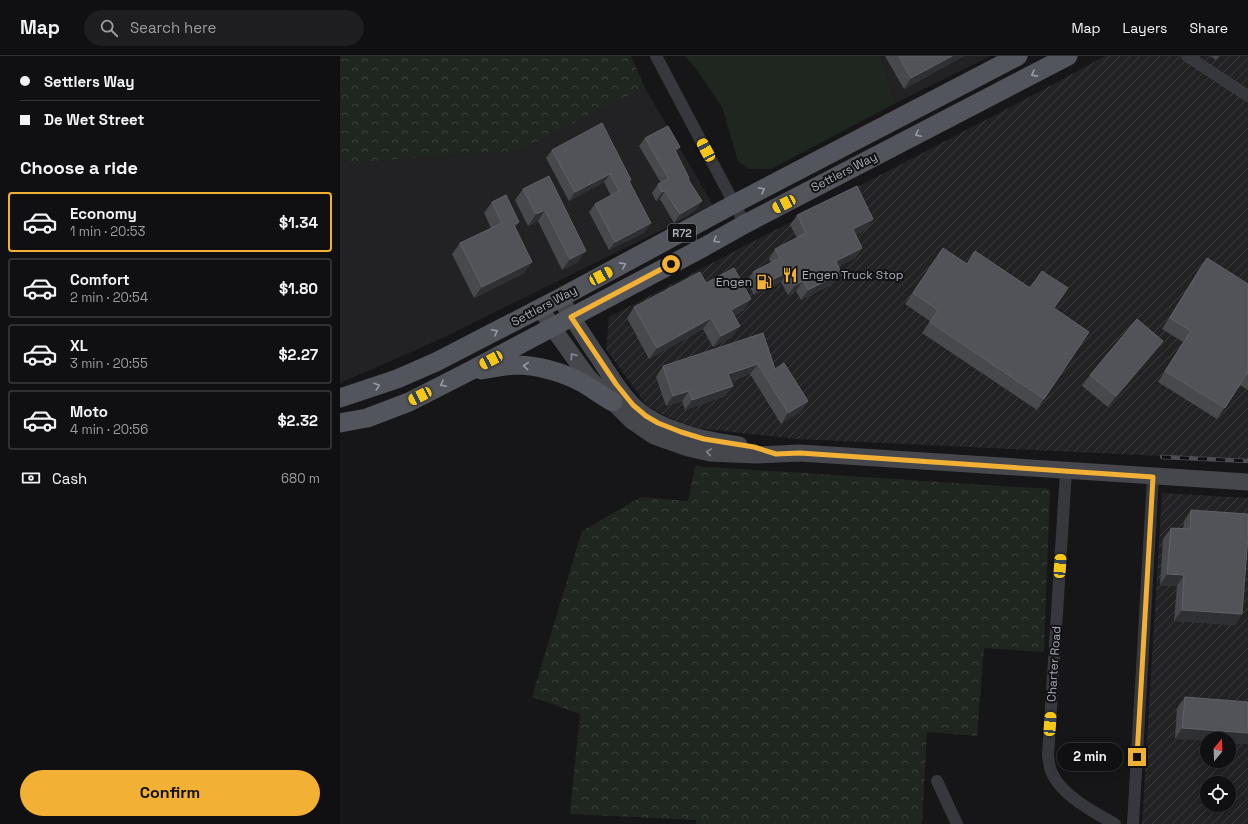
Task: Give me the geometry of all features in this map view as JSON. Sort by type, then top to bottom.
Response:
[{"type":"main road","name":"Settlers Way","points":[[340,398],[397,379],[436,362],[1018,56]]},
{"type":"main road","name":"Settlers Way","points":[[340,423],[367,418],[409,402],[745,224],[1068,56]]},
{"type":"main road","points":[[466,373],[515,365],[538,367],[583,383],[601,396],[613,402]]},
{"type":"street","points":[[656,56],[745,224]]},
{"type":"street","points":[[1187,56],[1248,96]]},
{"type":"street","points":[[560,298],[616,384],[633,405],[646,416],[658,423],[704,439],[754,447],[776,454]]},
{"type":"street","points":[[541,308],[552,327],[588,377],[632,421],[654,436],[688,448],[710,453],[739,455],[800,453],[1248,482]]},
{"type":"street","name":"Charter Road","points":[[1066,471],[1048,755],[1049,764],[1056,781],[1063,789],[1099,816],[1115,824]]},
{"type":"street","points":[[1133,824],[1153,477]]},
{"type":"street","points":[[937,780],[957,824]]},
{"type":"shaded area","points":[[881,56],[990,56],[896,103]]},
{"type":"shaded area","points":[[1105,56],[1248,56],[1248,460],[797,439],[687,427],[647,406],[606,349],[609,317]]},
{"type":"shaded area","points":[[645,88],[713,205],[434,342],[340,383],[340,160],[358,162],[519,151]]},
{"type":"shaded area","points":[[1162,493],[1248,498],[1248,824],[1142,824]]},
{"type":"green space","points":[[340,56],[631,56],[645,88],[519,151],[358,162],[340,160]]},
{"type":"green space","points":[[685,56],[881,56],[896,103],[771,169],[749,169],[738,161],[722,107],[697,70]]},
{"type":"green space","points":[[695,466],[1050,489],[1044,652],[984,648],[977,736],[927,732],[922,824],[696,824],[696,820],[570,814],[580,714],[532,697],[582,531],[641,497],[688,501]]},
{"type":"building","points":[[899,56],[952,56],[911,78]]},
{"type":"building","points":[[602,123],[631,180],[629,181],[651,223],[615,242],[595,204],[619,191],[610,174],[575,192],[552,150]]},
{"type":"building","points":[[668,126],[680,147],[675,150],[689,178],[688,179],[702,201],[680,214],[665,191],[662,192],[658,184],[669,179],[645,138]]},
{"type":"building","points":[[549,176],[586,251],[570,259],[545,210],[536,214],[523,189]]},
{"type":"building","points":[[857,186],[873,219],[853,229],[862,248],[836,261],[841,273],[808,290],[803,281],[795,285],[788,272],[761,285],[753,272],[780,258],[775,249],[806,233],[797,215]]},
{"type":"building","points":[[506,195],[519,222],[514,225],[532,262],[482,287],[460,243],[502,223],[492,202]]},
{"type":"building","points":[[943,248],[967,264],[975,251],[1030,288],[1042,271],[1068,288],[1054,308],[1089,332],[1044,399],[930,322],[938,310],[913,293]]},
{"type":"building","points":[[1207,258],[1248,284],[1248,374],[1247,373],[1225,408],[1165,371],[1191,331],[1170,318]]},
{"type":"building","points":[[734,268],[751,299],[731,310],[740,326],[721,336],[711,318],[657,348],[634,307],[700,272],[706,283]]},
{"type":"building","points":[[1137,319],[1163,341],[1116,396],[1090,375]]},
{"type":"building","points":[[763,333],[775,369],[784,363],[808,401],[788,413],[758,364],[728,374],[733,386],[692,400],[689,391],[673,396],[663,366]]},
{"type":"building","points":[[1191,510],[1248,514],[1248,536],[1242,614],[1182,610],[1184,575],[1167,574],[1171,528],[1190,529]]},
{"type":"building","points":[[1185,697],[1248,702],[1248,733],[1182,728]]},
{"type":"railway","points":[[1162,457],[1248,461]]},
{"type":"place","name":"Engen Truck Stop","points":[[790,275]]},
{"type":"place","name":"Engen","points":[[764,282]]},
{"type":"route","points":[[671,264],[571,317],[616,384],[633,405],[646,416],[658,423],[704,439],[754,447],[776,454],[800,453],[1153,477],[1137,757]]}]
